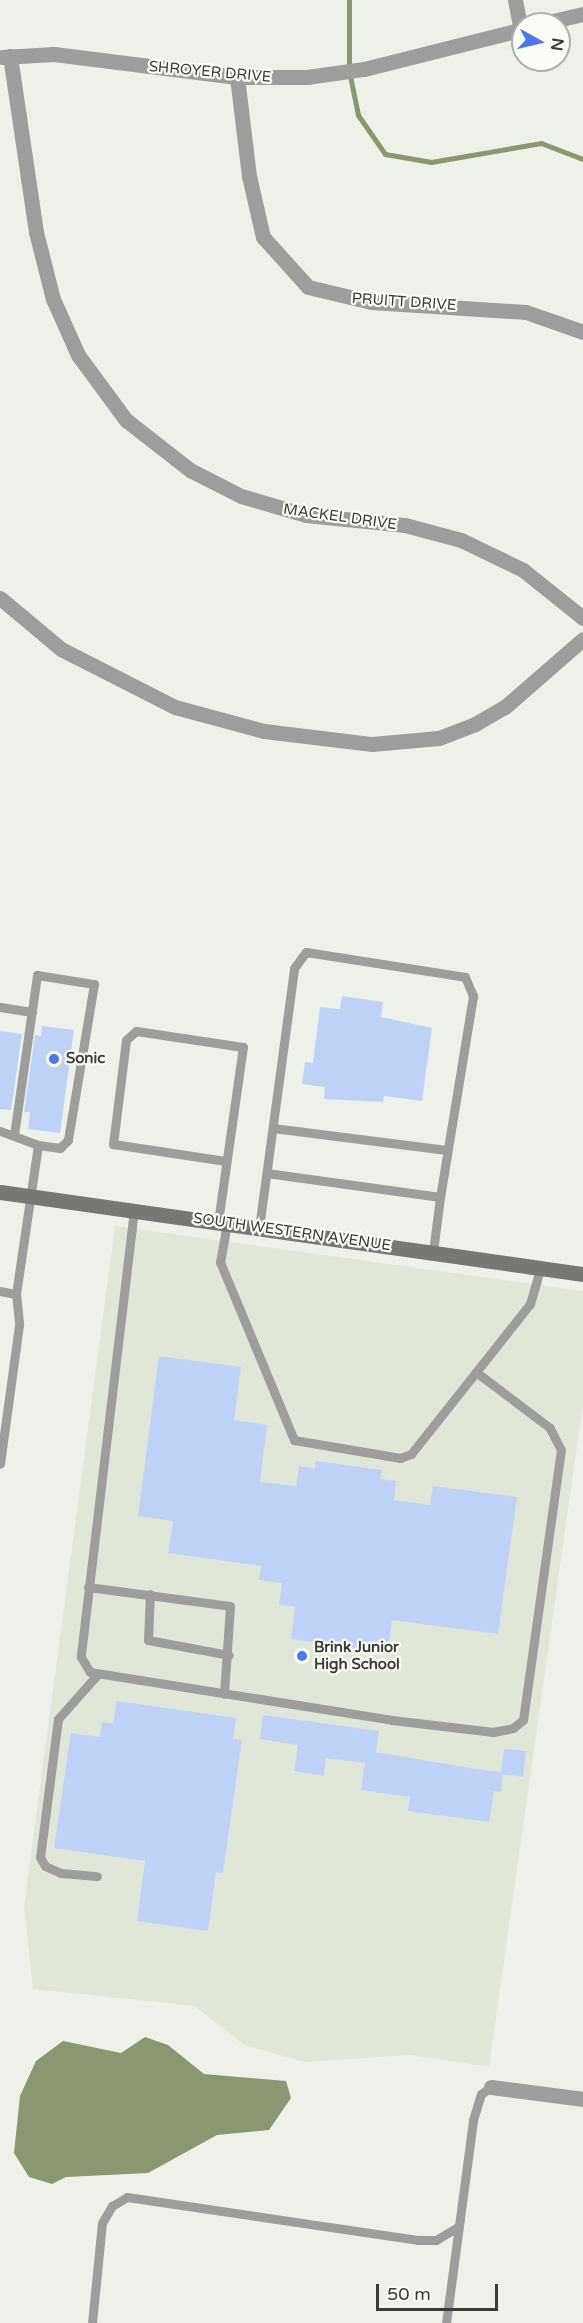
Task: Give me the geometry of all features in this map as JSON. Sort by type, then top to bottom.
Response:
[{"type":"main road","name":"SOUTH WESTERN AVENUE","points":[[0,1192],[583,1274]]},
{"type":"street","name":"SHROYER DRIVE","points":[[5,57],[82,57],[237,77],[342,74],[511,32]]},
{"type":"street","name":"MACKEL DRIVE","points":[[5,57],[50,288],[78,355],[126,420],[168,455],[241,496],[306,515],[405,525],[461,540],[523,570],[583,618]]},
{"type":"street","name":"PRUITT DRIVE","points":[[237,77],[249,176],[263,237],[281,264],[308,287],[361,301],[526,312],[583,332]]},
{"type":"street","points":[[0,598],[62,649],[175,706],[264,731],[372,744],[439,738],[475,724],[505,707],[583,639]]},
{"type":"street","points":[[490,2086],[583,2098]]},
{"type":"lane","points":[[259,1228],[294,968],[306,952],[465,977],[473,996],[432,1252]]},
{"type":"lane","points":[[0,1131],[38,1145],[60,1148],[68,1140],[94,984],[37,975],[14,1135]]},
{"type":"lane","points":[[0,1007],[32,1012]]},
{"type":"lane","points":[[226,1161],[112,1144],[126,1040],[136,1031],[243,1047],[226,1161],[220,1262],[294,1440],[400,1458],[411,1454],[530,1304],[540,1268]]},
{"type":"lane","points":[[273,1128],[447,1150]]},
{"type":"lane","points":[[0,1464],[19,1325],[16,1294],[28,1196],[38,1145]]},
{"type":"lane","points":[[267,1173],[440,1197]]},
{"type":"lane","points":[[134,1210],[81,1657],[97,1675],[493,1732],[513,1728],[523,1720],[561,1450],[550,1428],[476,1372]]},
{"type":"lane","points":[[0,1291],[16,1294]]},
{"type":"lane","points":[[88,1587],[230,1606],[229,1655],[224,1694]]},
{"type":"lane","points":[[150,1594],[144,1637],[229,1655]]},
{"type":"lane","points":[[97,1675],[58,1719],[40,1857],[45,1866],[61,1873],[97,1876]]},
{"type":"lane","points":[[446,2323],[473,2120],[481,2094],[490,2086]]},
{"type":"lane","points":[[92,2323],[102,2223],[111,2206],[127,2197],[419,2240],[436,2240],[459,2226]]},
{"type":"shaded area","name":"Brink Junior High School","points":[[115,1226],[583,1291],[583,1404],[489,2067],[411,2055],[304,2062],[244,2045],[195,2006],[33,1989],[24,1907]]},
{"type":"shaded area","points":[[145,2037],[168,2045],[204,2074],[286,2081],[291,2098],[269,2130],[217,2135],[148,2173],[66,2177],[52,2184],[29,2177],[14,2153],[20,2096],[36,2061],[63,2041],[121,2053]]},
{"type":"building","points":[[342,996],[383,1002],[381,1017],[432,1028],[422,1101],[384,1096],[383,1102],[324,1099],[325,1087],[302,1084],[305,1062],[313,1063],[320,1007],[340,1009]]},
{"type":"building","name":"Sonic","points":[[42,1026],[74,1030],[60,1133],[28,1129],[30,1112],[24,1112],[35,1035],[41,1036]]},
{"type":"building","points":[[0,1031],[22,1034],[11,1110],[0,1109]]},
{"type":"building","points":[[159,1356],[241,1367],[234,1420],[267,1425],[260,1482],[296,1486],[299,1466],[315,1469],[316,1461],[382,1470],[380,1479],[396,1481],[394,1500],[430,1505],[433,1486],[517,1497],[498,1634],[392,1620],[388,1652],[291,1639],[295,1607],[279,1604],[282,1583],[259,1580],[261,1566],[168,1553],[173,1521],[138,1516]]},
{"type":"building","points":[[117,1701],[236,1718],[233,1739],[242,1740],[223,1873],[216,1872],[208,1931],[137,1921],[145,1861],[54,1848],[71,1733],[100,1737],[102,1722],[113,1724]]},
{"type":"building","points":[[263,1715],[379,1731],[376,1752],[476,1769],[501,1772],[504,1749],[526,1751],[523,1777],[503,1774],[501,1792],[494,1791],[489,1822],[408,1811],[410,1797],[361,1790],[365,1763],[326,1758],[324,1776],[294,1771],[298,1745],[260,1739]]},
{"type":"waterway","points":[[349,0],[349,71],[358,115],[385,154],[431,162],[541,143],[583,159]]},
{"type":"place","name":"Sonic","points":[[54,1059]]},
{"type":"place","name":"Brink Junior High School","points":[[302,1656]]}]
